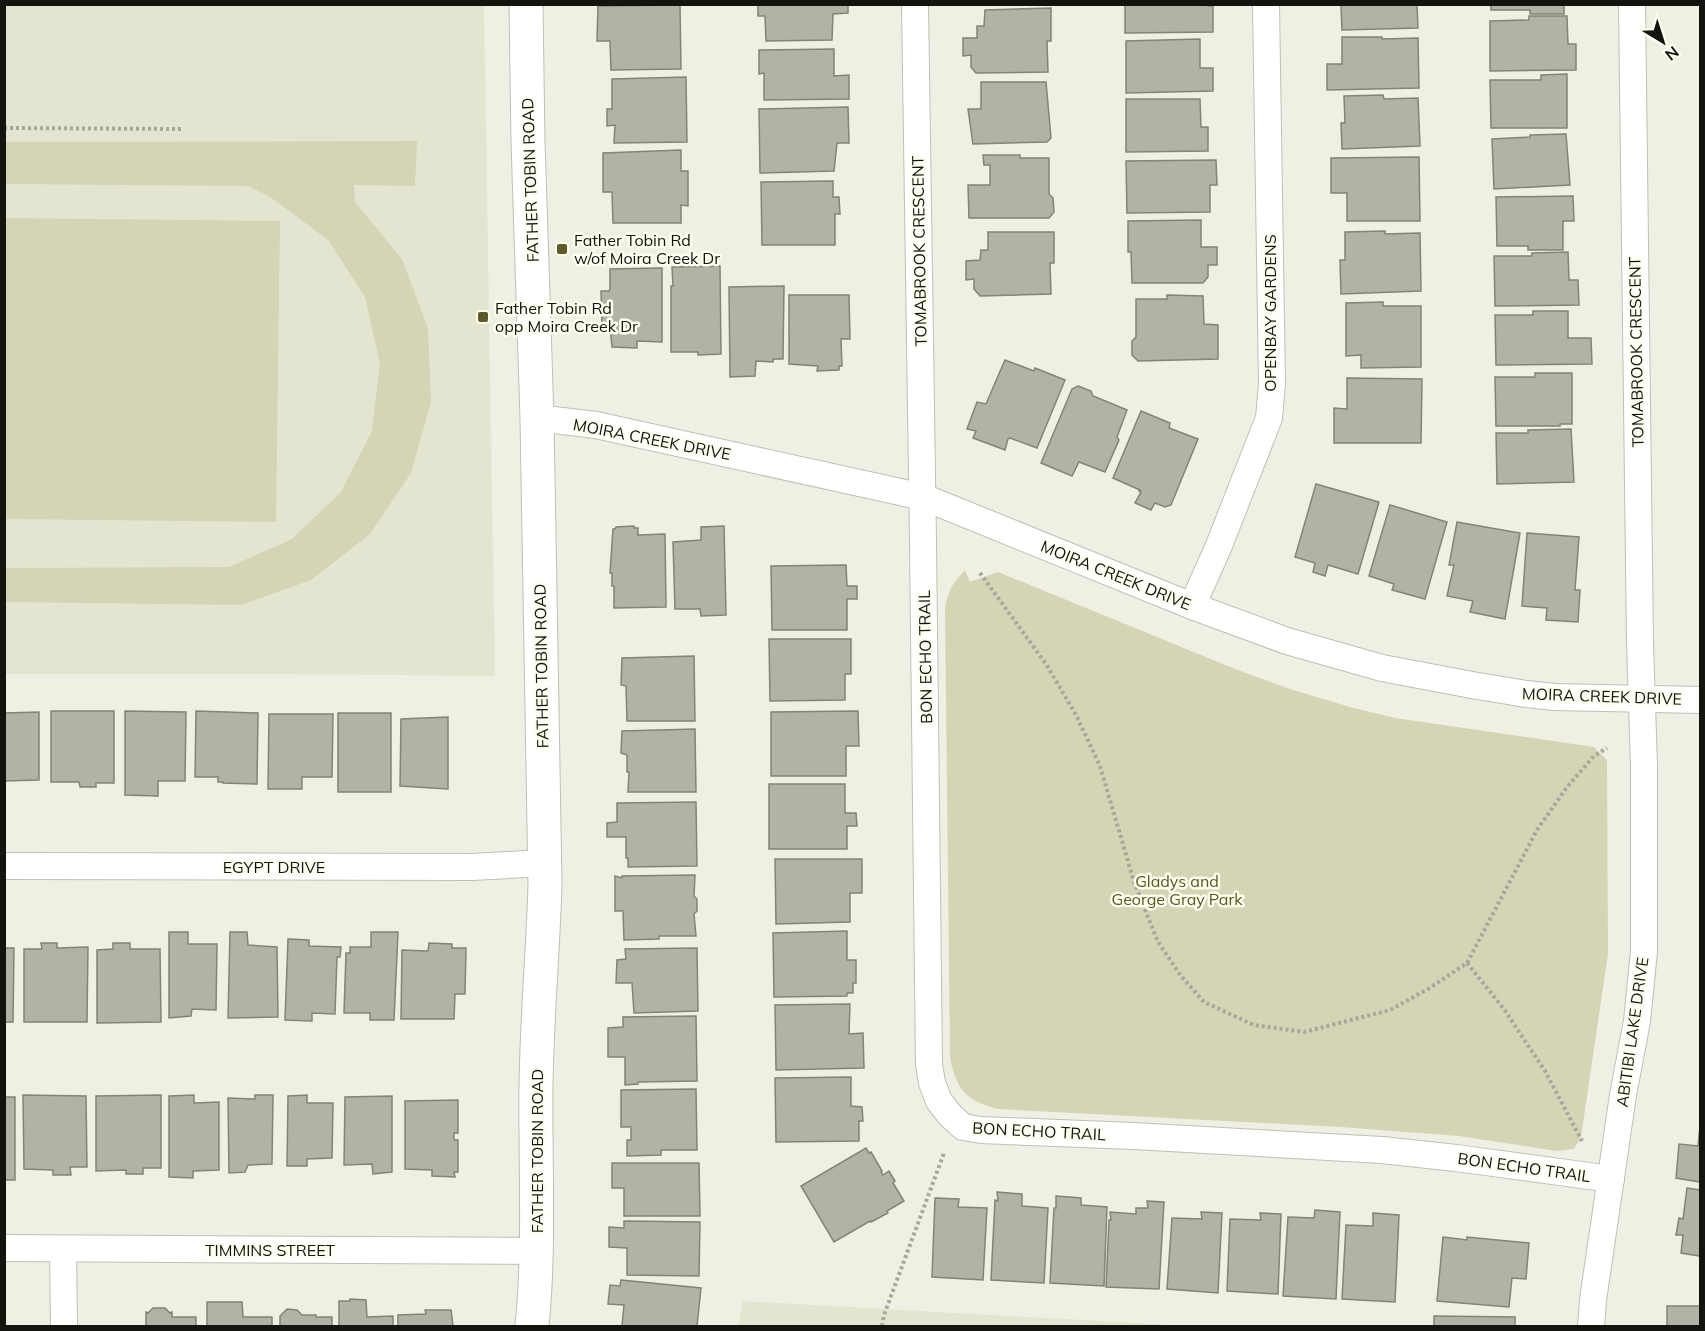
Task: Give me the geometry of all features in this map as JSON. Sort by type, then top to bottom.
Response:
[{"type":"street","name":"FATHER TOBIN ROAD","points":[[526,4],[537,418],[544,863],[543,950],[536,1083],[536,1251],[532,1326]]},
{"type":"street","name":"TOMABROOK CRESCENT","points":[[915,4],[923,497]]},
{"type":"street","name":"OPENBAY GARDENS","points":[[1192,606],[1218,548],[1269,418],[1272,384],[1266,4]]},
{"type":"street","name":"TOMABROOK CRESCENT","points":[[1632,4],[1642,699]]},
{"type":"street","name":"MOIRA CREEK DRIVE","points":[[537,418],[596,424],[923,497],[1192,606],[1335,656],[1423,677],[1536,695],[1586,699],[1701,700]]},
{"type":"street","name":"BON ECHO TRAIL","points":[[923,497],[929,1064],[932,1083],[939,1101],[950,1115],[963,1126],[981,1130],[1382,1150],[1611,1179]]},
{"type":"street","name":"ABITIBI LAKE DRIVE","points":[[1591,1326],[1593,1300],[1636,1021],[1644,951],[1642,699]]},
{"type":"street","name":"EGYPT DRIVE","points":[[4,866],[472,867],[544,863]]},
{"type":"street","name":"TIMMINS STREET","points":[[4,1248],[536,1251]]},
{"type":"street","points":[[63,1249],[64,1326]]},
{"type":"path","points":[[4,128],[181,129]]},
{"type":"path","points":[[980,573],[1046,664],[1076,715],[1100,766],[1134,882],[1158,942],[1181,976],[1204,1002],[1254,1025],[1304,1032],[1390,1010],[1428,989],[1467,963],[1537,830],[1567,787],[1594,756],[1607,748]]},
{"type":"path","points":[[1467,963],[1504,1009],[1545,1071],[1582,1142]]},
{"type":"path","points":[[882,1326],[884,1315],[944,1153]]},
{"type":"shaded area","points":[[5,5],[484,5],[495,676],[5,674]]},
{"type":"shaded area","points":[[742,1301],[1190,1326],[739,1326]]},
{"type":"green space","points":[[417,141],[415,186],[354,185],[355,202],[402,259],[428,328],[431,402],[411,473],[370,534],[311,580],[241,605],[5,602],[5,568],[229,567],[292,539],[341,492],[372,431],[380,364],[365,297],[328,240],[273,199],[249,186],[5,184],[5,142]]},
{"type":"green space","points":[[5,218],[280,221],[276,522],[5,519]]},
{"type":"green space","name":"Gladys and George Gray Park","points":[[965,570],[970,582],[998,572],[1235,669],[1350,707],[1395,718],[1594,747],[1607,760],[1608,954],[1581,1137],[1574,1149],[1556,1151],[1459,1136],[1341,1127],[998,1109],[971,1098],[960,1086],[950,1058],[945,609],[951,588]]},
{"type":"building","points":[[758,4],[848,4],[848,13],[833,14],[832,40],[766,41],[765,16],[758,16]]},
{"type":"building","points":[[1125,4],[1208,4],[1208,6],[1213,6],[1213,32],[1125,33]]},
{"type":"building","points":[[1341,4],[1417,4],[1418,28],[1342,30]]},
{"type":"building","points":[[1491,4],[1564,4],[1564,14],[1530,14],[1530,10],[1491,10]]},
{"type":"building","points":[[680,5],[681,69],[611,70],[610,41],[597,41],[598,6]]},
{"type":"building","points":[[1051,8],[1051,41],[1047,41],[1048,72],[976,73],[971,67],[971,55],[963,56],[963,38],[977,38],[977,26],[984,26],[985,10]]},
{"type":"building","points":[[1529,16],[1567,16],[1568,44],[1576,44],[1576,70],[1490,71],[1490,21],[1529,20]]},
{"type":"building","points":[[1342,37],[1418,38],[1419,88],[1327,90],[1327,64],[1342,64]]},
{"type":"building","points":[[1200,39],[1200,68],[1213,68],[1213,91],[1126,93],[1126,41]]},
{"type":"building","points":[[834,49],[834,76],[849,75],[849,99],[764,100],[764,73],[759,74],[759,50]]},
{"type":"building","points":[[1567,74],[1567,128],[1491,128],[1490,80],[1541,80],[1541,75]]},
{"type":"building","points":[[686,77],[687,142],[614,143],[615,125],[607,126],[607,109],[612,109],[612,79]]},
{"type":"building","points":[[981,82],[1046,82],[1051,138],[1047,142],[973,144],[968,109],[981,109]]},
{"type":"building","points":[[1383,95],[1384,99],[1418,98],[1420,146],[1342,149],[1341,123],[1345,123],[1344,96]]},
{"type":"building","points":[[1126,99],[1200,99],[1201,127],[1208,127],[1208,151],[1126,152]]},
{"type":"building","points":[[848,107],[849,143],[837,143],[834,171],[760,173],[759,109]]},
{"type":"building","points":[[1566,134],[1570,185],[1494,189],[1492,139]]},
{"type":"building","points":[[681,150],[681,171],[688,171],[688,206],[681,205],[681,223],[613,223],[612,192],[603,192],[603,153]]},
{"type":"building","points":[[983,155],[1049,158],[1049,194],[1053,198],[1054,212],[1049,218],[969,218],[968,185],[990,185],[990,165],[984,165]]},
{"type":"building","points":[[1419,157],[1420,221],[1347,221],[1347,193],[1331,193],[1331,158]]},
{"type":"building","points":[[1216,160],[1217,185],[1210,185],[1210,212],[1127,213],[1126,161]]},
{"type":"building","points":[[833,181],[833,197],[839,197],[840,214],[835,214],[835,245],[762,245],[761,182]]},
{"type":"building","points":[[1573,196],[1574,221],[1563,221],[1563,250],[1528,250],[1528,246],[1497,246],[1496,197]]},
{"type":"building","points":[[1201,220],[1201,247],[1217,247],[1217,265],[1208,265],[1208,277],[1203,283],[1132,283],[1131,252],[1128,252],[1128,221]]},
{"type":"building","points":[[1385,231],[1385,234],[1420,233],[1421,291],[1341,294],[1340,260],[1345,260],[1345,232]]},
{"type":"building","points":[[988,232],[1054,232],[1054,263],[1050,263],[1051,294],[980,296],[974,289],[974,279],[966,280],[966,261],[980,260],[981,250],[988,250]]},
{"type":"building","points":[[1568,252],[1569,280],[1578,280],[1579,305],[1495,306],[1494,256],[1532,256],[1532,253]]},
{"type":"building","points":[[720,266],[721,354],[698,355],[698,352],[671,352],[672,267]]},
{"type":"building","points":[[662,268],[662,342],[637,341],[637,348],[612,347],[610,327],[602,328],[601,291],[610,289],[610,269]]},
{"type":"building","points":[[784,286],[783,359],[773,359],[773,362],[756,361],[755,376],[730,377],[729,287]]},
{"type":"building","points":[[789,295],[849,295],[850,339],[841,339],[842,366],[839,366],[839,370],[817,371],[818,366],[789,364]]},
{"type":"building","points":[[1167,295],[1203,296],[1204,324],[1218,325],[1218,359],[1138,361],[1132,355],[1132,341],[1136,337],[1136,299],[1167,299]]},
{"type":"building","points":[[1383,302],[1383,306],[1421,306],[1421,367],[1361,368],[1361,355],[1346,356],[1346,303]]},
{"type":"building","points":[[1533,311],[1568,311],[1568,338],[1591,338],[1592,364],[1496,365],[1495,315],[1533,315]]},
{"type":"building","points":[[1005,360],[1034,371],[1035,368],[1065,380],[1037,448],[1010,438],[1005,450],[973,438],[976,431],[967,429],[977,402],[986,404]]},
{"type":"building","points":[[1535,373],[1572,373],[1572,424],[1496,426],[1495,377],[1535,377]]},
{"type":"building","points":[[1347,378],[1422,379],[1421,443],[1334,443],[1334,408],[1347,409]]},
{"type":"building","points":[[1078,386],[1091,391],[1093,396],[1127,410],[1117,437],[1119,440],[1105,472],[1079,462],[1072,476],[1041,463],[1072,389]]},
{"type":"building","points":[[1141,411],[1170,423],[1169,428],[1198,439],[1171,505],[1165,507],[1155,503],[1151,510],[1135,503],[1140,490],[1113,478]]},
{"type":"building","points":[[1571,429],[1574,482],[1497,484],[1496,433]]},
{"type":"building","points":[[1316,484],[1379,502],[1358,574],[1328,565],[1325,576],[1313,572],[1315,563],[1295,557]]},
{"type":"building","points":[[1390,505],[1447,522],[1425,599],[1392,590],[1394,584],[1369,576]]},
{"type":"building","points":[[1457,522],[1520,533],[1505,619],[1470,612],[1473,601],[1447,596],[1454,565],[1449,565]]},
{"type":"building","points":[[634,526],[638,528],[638,535],[665,534],[666,607],[614,608],[614,586],[612,586],[612,573],[610,573],[613,529]]},
{"type":"building","points":[[724,526],[726,615],[701,616],[700,609],[675,609],[673,542],[701,540],[701,527]]},
{"type":"building","points":[[1527,533],[1579,537],[1575,590],[1580,590],[1578,622],[1546,620],[1547,608],[1522,606]]},
{"type":"building","points":[[846,565],[847,586],[857,586],[857,599],[847,599],[847,630],[772,630],[771,566]]},
{"type":"building","points":[[769,639],[851,639],[851,674],[845,674],[845,700],[770,701]]},
{"type":"building","points":[[694,656],[695,721],[627,721],[626,686],[621,685],[622,658]]},
{"type":"building","points":[[51,711],[114,711],[114,783],[96,783],[96,787],[80,787],[79,782],[51,782]]},
{"type":"building","points":[[125,711],[186,712],[185,781],[158,781],[158,796],[125,795]]},
{"type":"building","points":[[196,711],[258,713],[257,784],[223,783],[218,782],[218,777],[195,777]]},
{"type":"building","points":[[858,711],[859,746],[846,746],[846,776],[771,776],[771,712]]},
{"type":"building","points":[[39,712],[39,780],[4,781],[4,713]]},
{"type":"building","points":[[338,713],[391,713],[391,792],[338,792]]},
{"type":"building","points":[[269,714],[333,714],[332,777],[302,777],[302,789],[268,789]]},
{"type":"building","points":[[448,717],[448,789],[400,786],[401,719]]},
{"type":"building","points":[[695,729],[696,792],[628,792],[627,755],[621,753],[622,731]]},
{"type":"building","points":[[769,784],[845,784],[845,813],[856,813],[857,826],[847,826],[847,849],[769,849]]},
{"type":"building","points":[[696,802],[697,866],[628,867],[626,837],[607,837],[607,823],[617,822],[617,803]]},
{"type":"building","points":[[775,859],[862,859],[862,893],[850,893],[850,922],[776,924]]},
{"type":"building","points":[[695,875],[696,936],[659,936],[659,939],[624,940],[623,911],[615,911],[615,876],[622,878],[622,876]]},
{"type":"building","points":[[847,931],[847,960],[856,960],[856,983],[853,983],[853,993],[847,993],[847,996],[774,997],[773,933]]},
{"type":"building","points":[[169,932],[188,932],[188,944],[217,944],[216,1010],[192,1009],[191,1016],[169,1018]]},
{"type":"building","points":[[230,932],[247,932],[248,945],[277,947],[278,1017],[228,1018]]},
{"type":"building","points":[[371,932],[398,932],[394,1020],[370,1020],[370,1013],[344,1013],[346,953],[350,953],[350,947],[371,947]]},
{"type":"building","points":[[288,939],[309,940],[309,946],[341,947],[340,957],[337,957],[335,1014],[312,1013],[312,1021],[285,1020]]},
{"type":"building","points":[[41,943],[57,943],[57,948],[88,947],[87,1022],[24,1022],[24,949],[42,949]]},
{"type":"building","points":[[113,943],[130,943],[130,949],[160,949],[161,1022],[97,1023],[97,950],[113,949]]},
{"type":"building","points":[[429,943],[452,944],[452,948],[466,948],[465,994],[455,994],[454,1019],[401,1019],[402,950],[428,951]]},
{"type":"building","points":[[4,948],[14,948],[13,1022],[4,1022]]},
{"type":"building","points":[[697,948],[698,1011],[634,1013],[632,983],[616,983],[617,960],[626,959],[625,949]]},
{"type":"building","points":[[850,1004],[849,1034],[863,1033],[864,1068],[776,1070],[775,1005]]},
{"type":"building","points":[[696,1016],[697,1081],[638,1082],[638,1084],[625,1085],[625,1057],[608,1057],[608,1028],[623,1027],[623,1017]]},
{"type":"building","points":[[851,1077],[851,1106],[862,1107],[863,1121],[859,1121],[859,1141],[776,1142],[775,1078]]},
{"type":"building","points":[[696,1089],[697,1150],[661,1150],[661,1155],[627,1156],[627,1140],[631,1140],[631,1127],[621,1127],[621,1090]]},
{"type":"building","points":[[23,1095],[86,1096],[87,1167],[70,1167],[71,1175],[53,1175],[53,1170],[24,1169]]},
{"type":"building","points":[[161,1095],[161,1168],[143,1168],[143,1174],[126,1174],[126,1170],[96,1171],[96,1096]]},
{"type":"building","points":[[194,1095],[194,1103],[219,1102],[219,1170],[193,1171],[193,1178],[169,1177],[169,1096]]},
{"type":"building","points":[[255,1095],[273,1095],[272,1164],[248,1165],[245,1172],[229,1173],[228,1098],[255,1099]]},
{"type":"building","points":[[307,1095],[307,1103],[333,1103],[332,1158],[307,1159],[307,1166],[287,1166],[288,1096]]},
{"type":"building","points":[[392,1096],[392,1172],[373,1174],[372,1164],[344,1165],[345,1097]]},
{"type":"building","points":[[4,1097],[15,1097],[15,1180],[4,1180]]},
{"type":"building","points":[[458,1100],[458,1133],[454,1133],[454,1140],[458,1140],[458,1172],[454,1172],[455,1177],[432,1176],[432,1170],[405,1169],[405,1101]]},
{"type":"building","points":[[1700,1126],[1700,1182],[1676,1178],[1679,1144],[1698,1146]]},
{"type":"building","points":[[866,1148],[869,1153],[871,1152],[883,1175],[889,1171],[904,1201],[887,1211],[888,1213],[834,1242],[801,1186]]},
{"type":"building","points":[[612,1163],[699,1163],[700,1216],[624,1216],[624,1188],[612,1188]]},
{"type":"building","points":[[1687,1188],[1700,1190],[1700,1256],[1681,1253],[1683,1235],[1676,1235],[1679,1218],[1683,1219]]},
{"type":"building","points":[[997,1192],[1022,1194],[1022,1206],[1048,1208],[1044,1283],[991,1280]]},
{"type":"building","points":[[1056,1196],[1081,1198],[1081,1205],[1107,1207],[1104,1286],[1050,1283]]},
{"type":"building","points":[[935,1198],[959,1199],[958,1207],[987,1208],[983,1280],[932,1277]]},
{"type":"building","points":[[1147,1201],[1164,1202],[1159,1289],[1106,1287],[1110,1212],[1136,1214],[1136,1208],[1148,1208]]},
{"type":"building","points":[[1315,1210],[1340,1212],[1336,1299],[1283,1296],[1288,1217],[1314,1218]]},
{"type":"building","points":[[1201,1212],[1222,1213],[1218,1293],[1167,1289],[1172,1218],[1202,1219]]},
{"type":"building","points":[[1260,1213],[1281,1214],[1278,1294],[1227,1291],[1230,1219],[1261,1220]]},
{"type":"building","points":[[1373,1213],[1399,1215],[1395,1302],[1342,1299],[1346,1225],[1373,1226]]},
{"type":"building","points":[[624,1221],[700,1222],[699,1276],[627,1275],[627,1248],[609,1247],[609,1227],[624,1228]]},
{"type":"building","points":[[1443,1237],[1529,1243],[1526,1279],[1512,1278],[1509,1307],[1437,1301]]},
{"type":"building","points":[[621,1280],[701,1288],[697,1326],[622,1326],[624,1305],[608,1304],[610,1285],[620,1286]]},
{"type":"building","points":[[350,1299],[366,1300],[367,1317],[393,1316],[393,1326],[339,1326],[339,1301],[350,1301]]},
{"type":"building","points":[[207,1302],[242,1302],[243,1317],[272,1317],[272,1326],[207,1326]]},
{"type":"building","points":[[1667,1306],[1700,1306],[1700,1326],[1667,1326]]},
{"type":"building","points":[[153,1308],[165,1308],[170,1313],[172,1312],[172,1317],[196,1317],[196,1326],[146,1326],[146,1312],[148,1313]]},
{"type":"building","points":[[287,1309],[297,1310],[302,1315],[332,1317],[332,1326],[280,1326],[280,1316]]},
{"type":"building","points":[[425,1310],[451,1310],[453,1326],[398,1326],[398,1315],[426,1314]]},
{"type":"building","points":[[1434,1316],[1515,1317],[1515,1326],[1434,1326]]},
{"type":"place","name":"Father Tobin Rd w/of Moira Creek Dr","points":[[562,249]]},
{"type":"place","name":"Father Tobin Rd opp Moira Creek Dr","points":[[483,317]]}]
